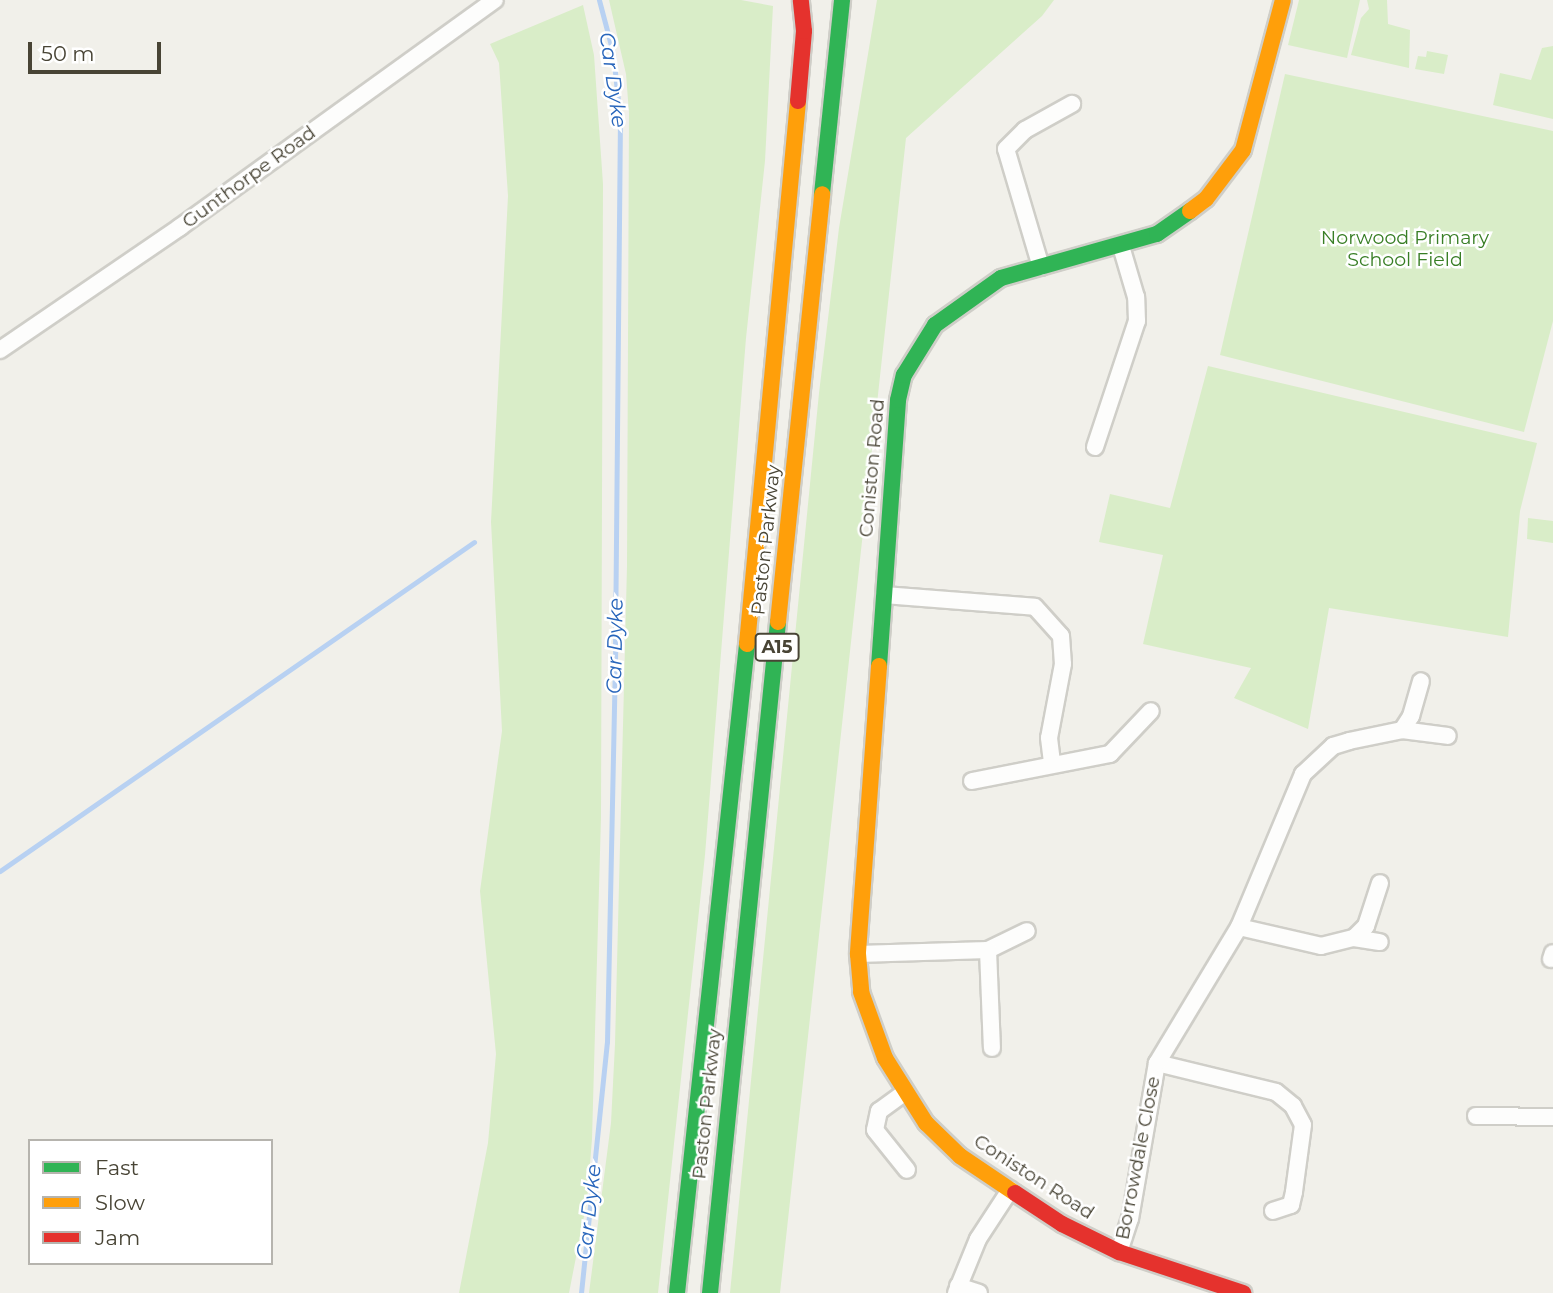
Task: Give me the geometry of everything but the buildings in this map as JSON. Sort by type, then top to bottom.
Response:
[{"type":"main road","name":"Paston Parkway","points":[[677,1293],[739,730],[804,31],[801,0]]},
{"type":"main road","name":"Paston Parkway","points":[[710,1293],[842,0]]},
{"type":"main road","name":"Coniston Road","points":[[1243,1293],[1119,1252],[1062,1224],[960,1156],[904,1093],[870,1025],[858,954],[898,400],[904,375],[935,325],[958,303],[1001,278],[1121,246],[1182,220],[1206,199],[1243,150],[1283,0]]},
{"type":"street","name":"Gunthorpe Road","points":[[0,350],[180,227],[495,0]]},
{"type":"street","points":[[1041,267],[1006,149],[1025,130],[1072,104]]},
{"type":"street","points":[[1095,447],[1137,321],[1136,297],[1121,246]]},
{"type":"street","points":[[884,595],[1035,607],[1061,636],[1063,664],[1049,738],[1052,763]]},
{"type":"street","points":[[1402,730],[1411,716],[1420,681]]},
{"type":"street","points":[[972,780],[1110,754],[1150,711]]},
{"type":"street","name":"Borrowdale Close","points":[[1119,1252],[1130,1219],[1157,1063],[1240,927],[1303,774],[1332,746],[1402,730],[1448,736]]},
{"type":"street","points":[[1354,938],[1366,926],[1380,883]]},
{"type":"street","points":[[1240,927],[1321,946],[1354,938],[1380,942]]},
{"type":"street","points":[[858,954],[989,950],[1027,932]]},
{"type":"street","points":[[989,950],[992,1048]]},
{"type":"street","name":"Borrowdale Close","points":[[1157,1063],[1276,1091],[1293,1106],[1303,1125],[1294,1192],[1291,1205],[1273,1211]]},
{"type":"street","points":[[904,1093],[880,1111],[875,1130],[907,1170]]},
{"type":"street","points":[[1476,1116],[1553,1117]]},
{"type":"street","points":[[979,1293],[957,1289],[978,1239],[1010,1190]]},
{"type":"green space","points":[[609,0],[741,0],[773,6],[765,161],[746,338],[705,855],[658,1293],[589,1293],[611,1123],[627,566],[629,113],[626,74]]},
{"type":"green space","points":[[877,0],[1054,0],[1042,16],[906,138],[780,1293],[730,1293],[819,393],[839,228]]},
{"type":"green space","points":[[1299,0],[1360,0],[1347,58],[1288,45]]},
{"type":"green space","points":[[1367,0],[1387,0],[1388,24],[1410,30],[1409,68],[1351,55],[1361,18],[1369,9]]},
{"type":"green space","points":[[583,5],[594,55],[603,184],[601,817],[592,1139],[587,1201],[569,1293],[459,1293],[488,1143],[496,1054],[480,891],[502,731],[491,522],[508,196],[499,63],[490,44]]},
{"type":"green space","points":[[1553,46],[1553,119],[1493,105],[1500,73],[1531,80],[1542,48]]},
{"type":"green space","points":[[1427,51],[1448,55],[1444,74],[1415,69],[1418,56],[1426,57]]},
{"type":"green space","name":"Norwood Primary School Field","points":[[1285,74],[1553,131],[1553,321],[1524,432],[1220,355]]},
{"type":"green space","points":[[1208,366],[1537,443],[1520,511],[1508,637],[1329,608],[1308,729],[1234,698],[1251,668],[1143,644],[1163,555],[1099,542],[1110,494],[1170,508]]},
{"type":"green space","points":[[1528,518],[1553,521],[1553,543],[1527,539]]},
{"type":"waterway","name":"Car Dyke","points":[[581,1293],[607,1042],[615,647],[620,120],[613,53],[599,0]]},
{"type":"waterway","points":[[0,871],[474,542]]},
{"type":"traffic: fast","points":[[822,194],[842,0]]},
{"type":"traffic: fast","points":[[879,666],[898,400],[904,375],[935,325],[1001,278],[1157,234],[1190,211]]},
{"type":"traffic: fast","points":[[710,1293],[778,622]]},
{"type":"traffic: fast","points":[[677,1293],[747,644]]},
{"type":"traffic: slow","points":[[1190,211],[1206,199],[1243,150],[1283,0]]},
{"type":"traffic: slow","points":[[747,644],[798,101]]},
{"type":"traffic: slow","points":[[778,622],[822,194]]},
{"type":"traffic: slow","points":[[879,666],[858,954],[861,992],[885,1058],[926,1123],[960,1156],[1015,1193]]},
{"type":"traffic: jam","points":[[798,101],[804,31],[801,0]]},
{"type":"traffic: jam","points":[[1015,1193],[1062,1224],[1119,1252],[1243,1293]]}]
